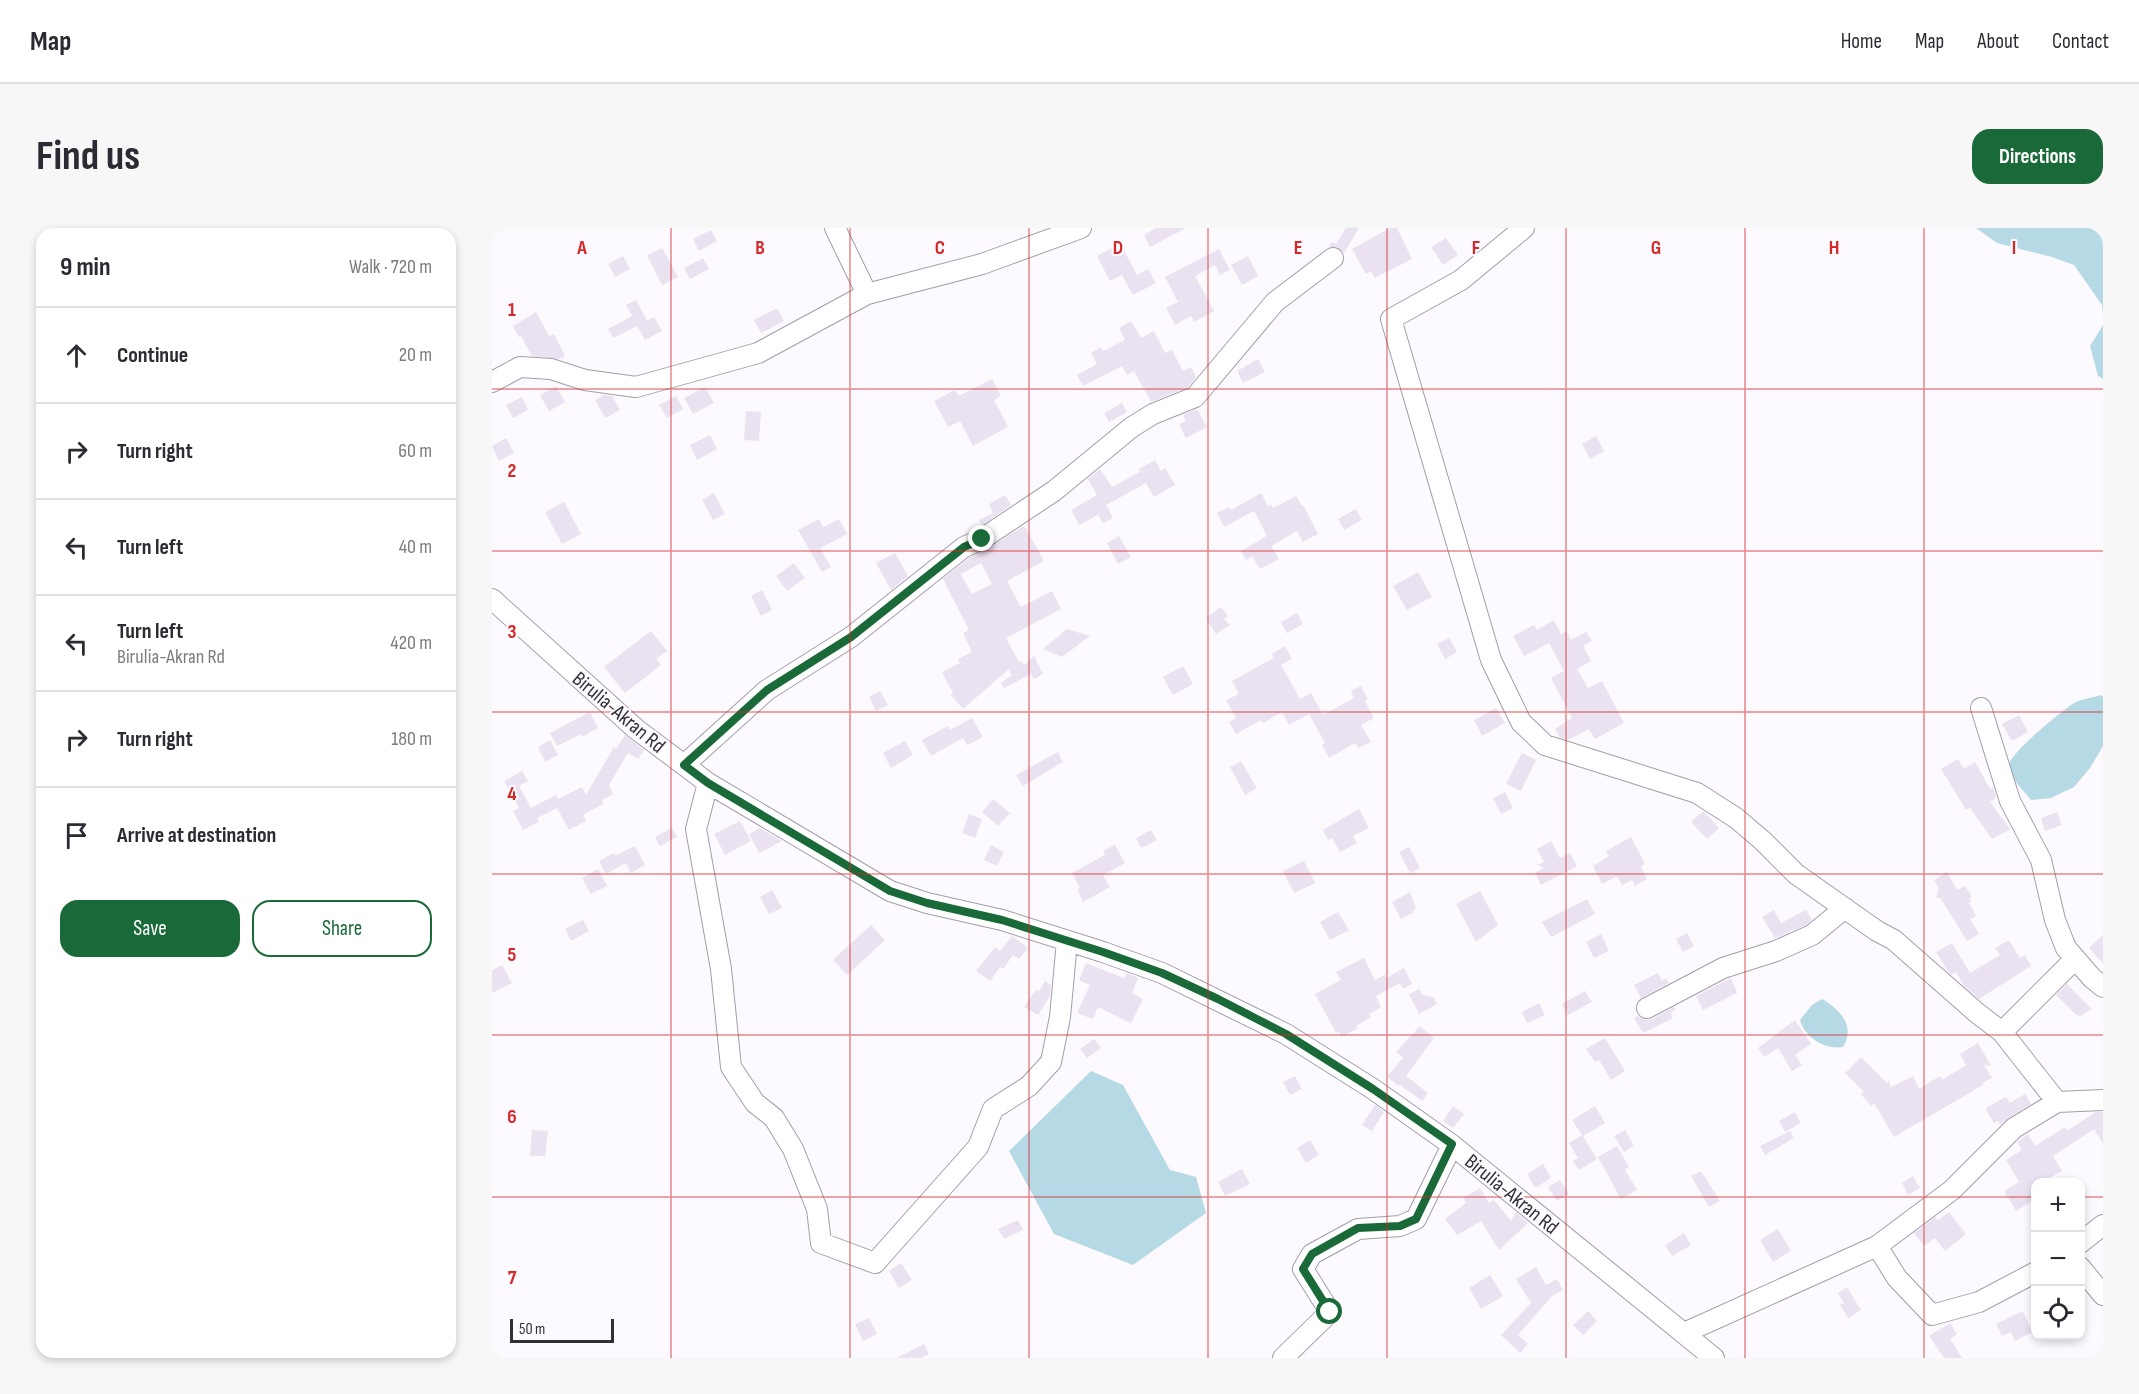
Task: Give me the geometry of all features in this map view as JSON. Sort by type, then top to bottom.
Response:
[{"type":"street","points":[[835,228],[867,294]]},
{"type":"street","points":[[492,381],[520,367],[551,369],[585,380],[636,387],[758,353],[867,294],[982,264],[1081,228]]},
{"type":"street","points":[[1524,228],[1461,280],[1390,319],[1491,660],[1521,722],[1545,745],[1697,793],[1736,818],[1796,874],[1894,940],[2002,1032],[2057,1102]]},
{"type":"street","points":[[684,765],[767,690],[851,637],[964,547],[982,539],[1054,491],[1132,426],[1195,397],[1275,302],[1333,258]]},
{"type":"street","name":"Birulia-Akran Rd","points":[[492,599],[636,729],[708,783],[890,891],[927,903],[1002,920],[1162,973],[1286,1034],[1373,1089],[1452,1144],[1714,1358]]},
{"type":"street","points":[[1981,708],[2010,801],[2041,860],[2055,920],[2066,948],[2103,987]]},
{"type":"street","points":[[708,783],[696,829],[721,969],[731,1067],[755,1103],[774,1118],[793,1149],[817,1209],[821,1243],[875,1263],[978,1147],[993,1109],[1029,1086],[1051,1062],[1060,1017],[1067,941]]},
{"type":"street","points":[[1647,1008],[1723,969],[1776,951],[1812,934],[1845,908]]},
{"type":"street","points":[[2002,1032],[2075,959]]},
{"type":"street","points":[[1684,1333],[1877,1246],[1952,1190],[2014,1128],[2057,1102],[2103,1101]]},
{"type":"street","points":[[1283,1358],[1330,1312],[1303,1269],[1312,1254],[1358,1228],[1400,1226],[1416,1219],[1452,1144]]},
{"type":"street","points":[[2085,1238],[2103,1225]]},
{"type":"street","points":[[1877,1246],[1897,1278],[1932,1315],[1979,1302],[2031,1275]]},
{"type":"street","points":[[2085,1273],[2103,1294]]},
{"type":"water","points":[[1976,228],[2103,228],[2103,315],[2102,305],[2074,265],[1997,243]]},
{"type":"water","points":[[2103,325],[2103,379],[2098,376],[2090,346]]},
{"type":"water","points":[[2101,695],[2103,697],[2103,746],[2090,768],[2074,787],[2051,798],[2031,800],[2011,774],[2009,765],[2011,759],[2037,732],[2068,707]]},
{"type":"water","points":[[1822,999],[1835,1008],[1844,1019],[1848,1032],[1843,1047],[1823,1045],[1806,1032],[1800,1020],[1812,1005]]},
{"type":"water","points":[[1091,1071],[1123,1085],[1170,1170],[1196,1177],[1206,1213],[1133,1265],[1054,1234],[1009,1151]]},
{"type":"building","points":[[1156,228],[1186,228],[1150,247],[1144,235]]},
{"type":"building","points":[[1346,228],[1359,228],[1344,253],[1338,247],[1329,247],[1332,242],[1336,244]]},
{"type":"building","points":[[1390,228],[1397,228],[1412,259],[1375,278],[1371,271],[1366,274],[1352,249]]},
{"type":"building","points":[[711,230],[717,241],[699,251],[693,239]]},
{"type":"building","points":[[1446,238],[1458,255],[1443,265],[1431,247]]},
{"type":"building","points":[[1120,243],[1137,275],[1148,269],[1156,283],[1133,295],[1122,275],[1110,281],[1097,256]]},
{"type":"building","points":[[662,248],[678,277],[662,285],[647,255]]},
{"type":"building","points":[[1219,249],[1230,270],[1220,275],[1215,265],[1195,276],[1214,311],[1194,322],[1191,316],[1175,325],[1166,308],[1178,302],[1165,277]]},
{"type":"building","points":[[623,256],[630,269],[615,277],[608,264]]},
{"type":"building","points":[[1248,256],[1258,276],[1242,285],[1231,265]]},
{"type":"building","points":[[703,258],[709,269],[690,279],[684,268]]},
{"type":"building","points":[[636,300],[647,321],[654,317],[662,331],[645,340],[637,326],[613,338],[608,329],[632,316],[626,305]]},
{"type":"building","points":[[777,308],[784,321],[761,333],[754,320]]},
{"type":"building","points":[[536,312],[549,336],[554,334],[565,356],[559,359],[532,356],[521,336],[519,337],[513,326]]},
{"type":"building","points":[[1131,321],[1141,338],[1154,331],[1165,353],[1172,350],[1183,371],[1191,367],[1196,377],[1188,387],[1151,402],[1134,371],[1127,375],[1122,366],[1083,386],[1077,375],[1097,364],[1091,353],[1101,347],[1103,351],[1125,340],[1119,328]]},
{"type":"building","points":[[1258,359],[1265,372],[1243,383],[1237,371]]},
{"type":"building","points":[[992,379],[1001,396],[994,400],[1008,427],[973,446],[960,421],[948,427],[934,401],[955,390],[959,396]]},
{"type":"building","points":[[556,386],[565,402],[549,411],[540,395]]},
{"type":"building","points":[[705,387],[714,403],[693,414],[684,398]]},
{"type":"building","points":[[604,395],[612,396],[620,410],[605,418],[595,400]]},
{"type":"building","points":[[676,396],[683,409],[667,418],[659,405]]},
{"type":"building","points":[[522,397],[528,410],[513,418],[506,405]]},
{"type":"building","points":[[1122,403],[1127,412],[1109,422],[1104,413]]},
{"type":"building","points":[[1197,409],[1207,427],[1186,438],[1179,424],[1186,421],[1183,415]]},
{"type":"building","points":[[746,411],[761,412],[759,441],[744,440]]},
{"type":"building","points":[[710,435],[717,449],[697,460],[690,445]]},
{"type":"building","points":[[1596,436],[1604,451],[1590,459],[1582,444]]},
{"type":"building","points":[[506,438],[514,453],[499,461],[492,446]]},
{"type":"building","points":[[1155,460],[1161,471],[1165,468],[1175,485],[1154,497],[1146,483],[1106,505],[1113,518],[1103,523],[1098,515],[1079,525],[1071,510],[1097,495],[1088,479],[1100,469],[1112,487],[1140,472],[1139,469]]},
{"type":"building","points":[[714,493],[725,514],[713,520],[702,500]]},
{"type":"building","points":[[1261,493],[1268,506],[1271,504],[1273,508],[1296,496],[1318,534],[1303,542],[1297,531],[1271,546],[1279,559],[1260,569],[1252,556],[1246,560],[1241,551],[1267,536],[1254,511],[1224,527],[1217,513],[1229,507],[1231,510]]},
{"type":"building","points":[[1005,495],[1011,505],[982,525],[979,520],[993,513],[989,504]]},
{"type":"building","points":[[564,502],[581,534],[562,544],[545,512]]},
{"type":"building","points":[[1356,509],[1362,520],[1344,530],[1338,519]]},
{"type":"building","points":[[819,519],[823,527],[839,519],[847,534],[820,548],[831,567],[822,572],[798,530]]},
{"type":"building","points":[[1025,527],[1044,561],[1007,581],[1021,607],[1052,591],[1061,609],[1006,638],[1019,662],[1022,661],[1024,665],[1034,656],[1043,674],[1034,679],[1031,674],[1004,688],[1001,683],[1012,675],[1009,669],[963,709],[951,695],[953,693],[942,672],[960,663],[958,659],[972,652],[963,633],[969,630],[943,579],[970,557]],"holes":[[[981,563],[992,584],[972,594],[961,574]]]},
{"type":"building","points":[[1119,536],[1131,557],[1118,564],[1107,543]]},
{"type":"building","points":[[895,553],[908,576],[891,590],[876,563]]},
{"type":"building","points":[[794,563],[805,578],[787,591],[776,576]]},
{"type":"building","points":[[1418,572],[1432,597],[1407,610],[1393,586]]},
{"type":"building","points":[[762,590],[772,610],[761,616],[751,596]]},
{"type":"building","points":[[1221,607],[1228,616],[1224,619],[1230,625],[1216,634],[1206,618]]},
{"type":"building","points":[[1297,613],[1303,624],[1287,633],[1281,622]]},
{"type":"building","points":[[1554,620],[1561,634],[1566,631],[1571,640],[1586,632],[1592,641],[1583,646],[1591,661],[1577,669],[1588,688],[1602,681],[1624,723],[1595,739],[1589,729],[1568,740],[1559,737],[1555,729],[1572,718],[1551,678],[1564,671],[1549,643],[1524,656],[1513,636],[1534,625],[1537,630]]},
{"type":"building","points":[[1067,629],[1090,636],[1062,657],[1043,649]]},
{"type":"building","points":[[651,631],[667,651],[656,659],[661,665],[625,693],[604,667]]},
{"type":"building","points":[[1449,638],[1457,652],[1445,659],[1437,644]]},
{"type":"building","points":[[1285,646],[1292,659],[1281,665],[1300,699],[1311,693],[1323,715],[1354,698],[1351,691],[1361,686],[1368,699],[1365,701],[1374,718],[1361,725],[1371,742],[1358,748],[1355,743],[1329,758],[1322,745],[1325,743],[1309,714],[1289,725],[1282,712],[1263,723],[1261,720],[1236,734],[1229,722],[1236,718],[1226,700],[1239,694],[1232,681],[1274,658],[1272,654]]},
{"type":"building","points":[[1183,666],[1193,684],[1173,695],[1163,677]]},
{"type":"building","points":[[880,691],[888,705],[876,711],[869,697]]},
{"type":"building","points":[[1496,708],[1505,723],[1482,736],[1474,720]]},
{"type":"building","points":[[590,712],[598,728],[582,737],[581,734],[557,746],[550,733]]},
{"type":"building","points":[[2019,715],[2028,732],[2012,741],[2002,724]]},
{"type":"building","points":[[972,718],[983,737],[967,745],[963,738],[931,756],[922,740],[948,726],[950,730]]},
{"type":"building","points":[[625,735],[644,750],[638,759],[628,753],[609,785],[613,794],[602,800],[603,804],[583,815],[586,821],[569,830],[557,808],[537,818],[539,822],[523,830],[513,811],[519,808],[504,781],[522,771],[528,781],[519,786],[531,808],[556,795],[558,799],[582,787],[586,795],[614,747],[616,749]]},
{"type":"building","points":[[550,740],[558,755],[545,762],[538,747]]},
{"type":"building","points":[[905,741],[913,755],[891,768],[883,753]]},
{"type":"building","points":[[1058,752],[1063,762],[1023,786],[1016,775]]},
{"type":"building","points":[[1522,753],[1536,760],[1521,791],[1506,784]]},
{"type":"building","points":[[1958,759],[1964,769],[1975,762],[1990,789],[1993,788],[1996,798],[1990,802],[2010,829],[1992,839],[1970,808],[1966,810],[1941,769]]},
{"type":"building","points":[[1241,761],[1257,788],[1245,795],[1230,767]]},
{"type":"building","points":[[1505,792],[1513,808],[1501,814],[1493,798]]},
{"type":"building","points":[[993,799],[1010,813],[998,826],[982,812]]},
{"type":"building","points":[[1359,809],[1369,828],[1353,836],[1357,843],[1340,852],[1332,838],[1328,840],[1323,830]]},
{"type":"building","points":[[1703,811],[1719,828],[1707,839],[1691,822]]},
{"type":"building","points":[[2057,812],[2062,825],[2045,831],[2041,818]]},
{"type":"building","points":[[969,814],[982,819],[975,838],[962,833]]},
{"type":"building","points":[[740,821],[751,841],[725,855],[714,834]]},
{"type":"building","points":[[672,828],[677,837],[660,846],[655,837]]},
{"type":"building","points":[[760,828],[782,841],[759,853],[749,834]]},
{"type":"building","points":[[1151,830],[1157,840],[1141,848],[1136,838]]},
{"type":"building","points":[[1631,837],[1645,864],[1641,866],[1647,879],[1635,886],[1632,880],[1622,885],[1617,876],[1602,884],[1593,866],[1609,856],[1606,851]]},
{"type":"building","points":[[1551,841],[1560,858],[1570,853],[1577,866],[1541,885],[1535,873],[1544,868],[1537,865],[1544,862],[1537,849]]},
{"type":"building","points":[[991,845],[1004,852],[997,866],[984,860]]},
{"type":"building","points":[[1115,845],[1125,863],[1103,875],[1110,887],[1083,902],[1077,889],[1080,888],[1072,873],[1105,855],[1103,851]]},
{"type":"building","points":[[635,846],[645,865],[631,873],[626,863],[606,874],[599,861]]},
{"type":"building","points":[[1409,847],[1420,868],[1410,873],[1399,852]]},
{"type":"building","points":[[1304,861],[1315,883],[1294,893],[1283,871]]},
{"type":"building","points":[[598,869],[607,886],[591,894],[582,878]]},
{"type":"building","points":[[1947,872],[1957,890],[1965,886],[1972,897],[1969,898],[1971,901],[1969,903],[1976,916],[1970,919],[1979,934],[1967,941],[1941,899],[1936,897],[1939,889],[1934,880]]},
{"type":"building","points":[[772,890],[782,908],[769,914],[760,897]]},
{"type":"building","points":[[1480,891],[1498,925],[1476,942],[1456,904]]},
{"type":"building","points":[[1410,892],[1416,908],[1414,912],[1401,919],[1392,902]]},
{"type":"building","points":[[1587,899],[1595,914],[1551,937],[1542,922]]},
{"type":"building","points":[[1774,910],[1781,923],[1806,910],[1812,920],[1806,925],[1775,938],[1762,917]]},
{"type":"building","points":[[1338,912],[1349,930],[1330,940],[1320,922]]},
{"type":"building","points":[[583,920],[589,931],[571,941],[565,929]]},
{"type":"building","points":[[871,925],[885,940],[847,975],[833,960]]},
{"type":"building","points":[[1687,933],[1694,946],[1683,952],[1676,939]]},
{"type":"building","points":[[1601,934],[1609,951],[1594,958],[1586,942]]},
{"type":"building","points":[[2103,935],[2103,963],[2089,948]]},
{"type":"building","points":[[1012,936],[1028,948],[1019,959],[1013,955],[990,981],[976,971],[995,947],[1000,951]]},
{"type":"building","points":[[2009,940],[2020,958],[2025,955],[2031,966],[1979,999],[1964,986],[1956,972],[1951,975],[1936,952],[1952,943],[1970,973],[2000,955],[1995,948]]},
{"type":"building","points":[[1364,958],[1375,980],[1385,975],[1386,978],[1404,968],[1412,984],[1403,989],[1400,983],[1376,996],[1381,1007],[1369,1014],[1371,1017],[1356,1026],[1358,1028],[1342,1037],[1339,1032],[1336,1033],[1315,994],[1341,980],[1336,972]]},
{"type":"building","points":[[1086,963],[1124,978],[1127,973],[1138,978],[1132,993],[1143,999],[1131,1023],[1098,1007],[1093,1019],[1077,1013],[1090,985],[1079,980]]},
{"type":"building","points":[[502,965],[512,983],[492,993],[492,970]]},
{"type":"building","points":[[1658,973],[1662,981],[1666,978],[1669,983],[1641,998],[1634,985]]},
{"type":"building","points":[[1731,978],[1737,993],[1703,1010],[1696,996]]},
{"type":"building","points":[[1045,981],[1051,985],[1050,996],[1038,1015],[1024,1007]]},
{"type":"building","points":[[2067,984],[2092,1009],[2079,1017],[2078,1014],[2076,1015],[2056,995]]},
{"type":"building","points":[[1419,989],[1423,995],[1433,997],[1437,1004],[1419,1014],[1409,994]]},
{"type":"building","points":[[1585,991],[1592,1002],[1568,1015],[1562,1004]]},
{"type":"building","points":[[1539,1003],[1545,1015],[1527,1023],[1522,1012]]},
{"type":"building","points":[[1674,1007],[1676,1010],[1670,1013],[1673,1018],[1643,1033],[1634,1018],[1638,1016],[1646,1020],[1652,1019]]},
{"type":"building","points":[[1795,1020],[1811,1044],[1795,1055],[1802,1065],[1792,1071],[1778,1048],[1764,1057],[1758,1048]]},
{"type":"building","points":[[1420,1026],[1434,1038],[1406,1076],[1428,1093],[1422,1101],[1387,1076],[1403,1058],[1396,1052]]},
{"type":"building","points":[[1605,1038],[1625,1071],[1611,1080],[1599,1060],[1595,1062],[1586,1049]]},
{"type":"building","points":[[1094,1039],[1101,1048],[1087,1058],[1080,1049]]},
{"type":"building","points":[[1978,1043],[1991,1066],[1984,1065],[1992,1078],[1894,1137],[1874,1103],[1871,1106],[1861,1094],[1864,1092],[1845,1073],[1861,1057],[1887,1083],[1889,1081],[1891,1087],[1913,1076],[1919,1089],[1940,1076],[1942,1080],[1966,1065],[1960,1054]]},
{"type":"building","points":[[1295,1076],[1302,1089],[1290,1095],[1283,1082]]},
{"type":"building","points":[[2025,1094],[2031,1104],[2000,1125],[1998,1121],[1994,1123],[1986,1110],[1987,1107],[2006,1097],[2010,1103]]},
{"type":"building","points":[[1375,1105],[1384,1112],[1372,1131],[1362,1125]]},
{"type":"building","points":[[1453,1106],[1464,1114],[1453,1128],[1443,1121]]},
{"type":"building","points":[[1595,1106],[1605,1123],[1583,1136],[1597,1159],[1579,1170],[1573,1161],[1578,1158],[1569,1143],[1582,1135],[1572,1120]]},
{"type":"building","points":[[1795,1112],[1801,1123],[1785,1132],[1779,1121]]},
{"type":"building","points":[[2096,1112],[2103,1112],[2103,1144],[2094,1129],[2053,1156],[2062,1171],[2049,1178],[2031,1178],[2031,1202],[2016,1211],[2004,1191],[2019,1182],[2006,1160],[2022,1150],[2017,1142],[2028,1134],[2035,1146],[2065,1127],[2067,1131]]},
{"type":"building","points":[[532,1130],[548,1131],[545,1156],[530,1156]]},
{"type":"building","points":[[1625,1130],[1634,1146],[1624,1152],[1614,1136]]},
{"type":"building","points":[[1790,1131],[1794,1138],[1765,1155],[1760,1146]]},
{"type":"building","points":[[1310,1140],[1319,1155],[1306,1163],[1297,1148]]},
{"type":"building","points":[[1617,1146],[1629,1167],[1625,1170],[1637,1190],[1621,1199],[1598,1157]]},
{"type":"building","points":[[1543,1164],[1551,1178],[1535,1188],[1527,1174]]},
{"type":"building","points":[[1242,1169],[1250,1184],[1225,1196],[1218,1182]]},
{"type":"building","points":[[1701,1171],[1720,1201],[1709,1207],[1691,1176]]},
{"type":"building","points":[[1913,1176],[1920,1188],[1908,1195],[1902,1183]]},
{"type":"building","points":[[1560,1180],[1569,1194],[1557,1201],[1548,1187]]},
{"type":"building","points":[[1480,1188],[1489,1203],[1494,1200],[1511,1221],[1516,1212],[1528,1223],[1499,1250],[1481,1221],[1457,1235],[1445,1219],[1466,1203],[1463,1198]]},
{"type":"building","points":[[1949,1212],[1966,1234],[1945,1251],[1935,1238],[1924,1246],[1914,1233],[1935,1217],[1938,1220]]},
{"type":"building","points":[[1018,1220],[1023,1230],[1004,1239],[998,1229]]},
{"type":"building","points":[[1778,1229],[1791,1251],[1773,1262],[1760,1240]]},
{"type":"building","points":[[1684,1233],[1691,1245],[1672,1256],[1665,1245]]},
{"type":"building","points":[[901,1263],[912,1280],[899,1288],[889,1271]]},
{"type":"building","points":[[1536,1267],[1546,1285],[1557,1279],[1563,1290],[1552,1296],[1518,1335],[1528,1344],[1520,1353],[1501,1335],[1531,1303],[1516,1279]]},
{"type":"building","points":[[1490,1275],[1503,1296],[1481,1309],[1469,1288]]},
{"type":"building","points":[[1847,1287],[1861,1310],[1848,1318],[1840,1305],[1844,1303],[1838,1293]]},
{"type":"building","points":[[1588,1311],[1597,1321],[1583,1335],[1573,1325]]},
{"type":"building","points":[[2023,1311],[2031,1333],[2015,1341],[2011,1332],[2002,1336],[1996,1324]]},
{"type":"building","points":[[869,1318],[877,1334],[863,1341],[855,1324]]},
{"type":"building","points":[[1950,1323],[1957,1334],[1950,1339],[1962,1358],[1944,1358],[1929,1336]]},
{"type":"building","points":[[924,1344],[929,1354],[921,1358],[897,1358]]},
{"type":"route","points":[[982,539],[964,547],[851,637],[767,690],[684,765],[708,783],[890,891],[927,903],[1002,920],[1103,952],[1162,973],[1218,999],[1286,1034],[1373,1089],[1452,1144],[1416,1219],[1400,1226],[1358,1228],[1312,1254],[1303,1269],[1330,1312]]}]
